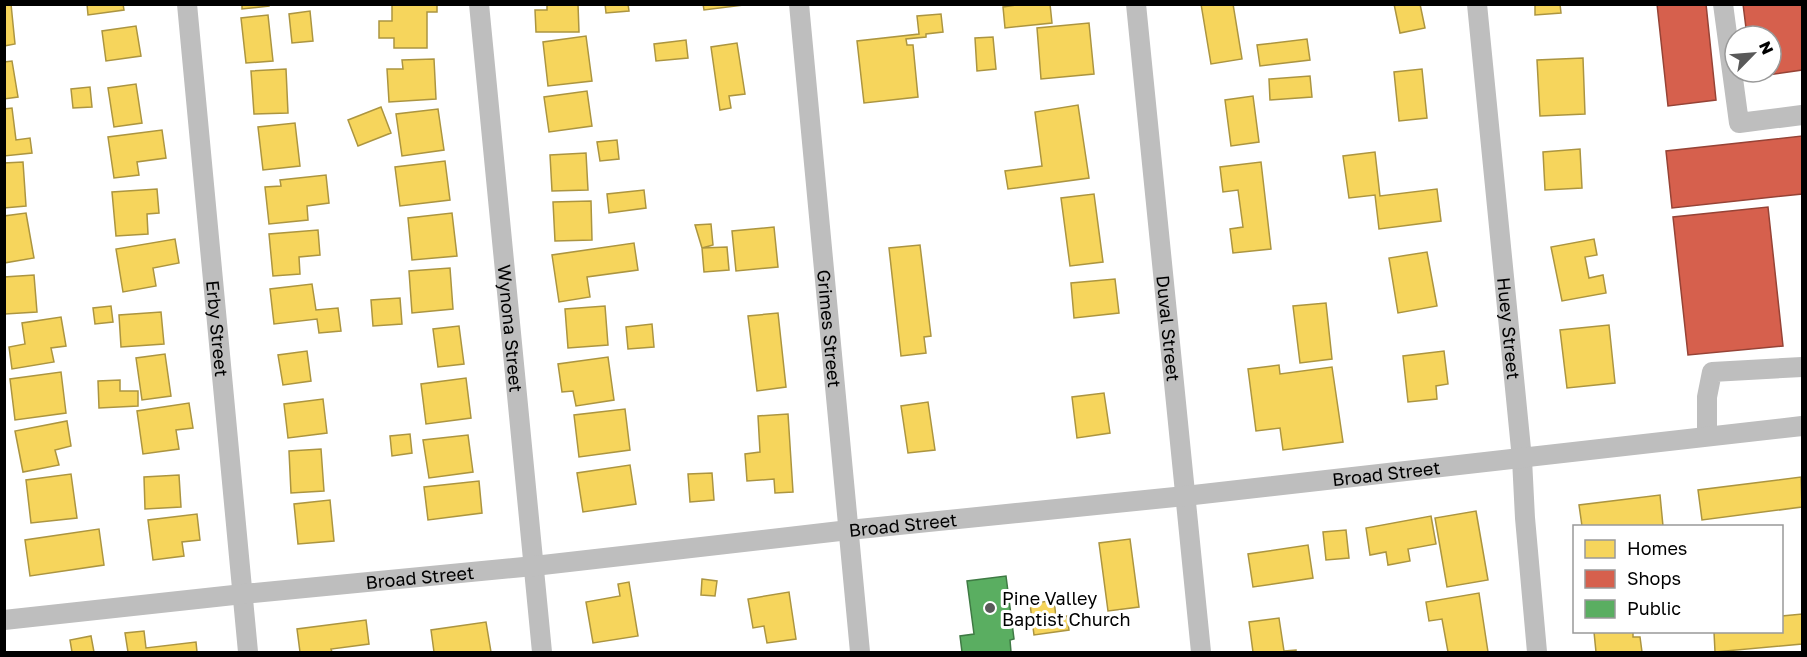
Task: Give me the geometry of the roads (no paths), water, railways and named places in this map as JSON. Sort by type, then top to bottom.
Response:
[{"type":"street","name":"Erby Street","points":[[187,4],[248,652]]},
{"type":"street","name":"Wynona Street","points":[[479,4],[542,652]]},
{"type":"street","name":"Grimes Street","points":[[799,4],[860,652]]},
{"type":"street","name":"Duval Street","points":[[1136,4],[1201,652]]},
{"type":"street","name":"Huey Street","points":[[1477,4],[1522,459],[1537,652]]},
{"type":"street","points":[[1723,4],[1740,123],[1803,115]]},
{"type":"street","points":[[1707,436],[1707,397],[1712,372],[1803,367]]},
{"type":"street","name":"Broad Street","points":[[4,620],[1185,496],[1803,426]]},
{"type":"place","name":"Pine Valley Baptist Church","points":[[990,608]]}]
